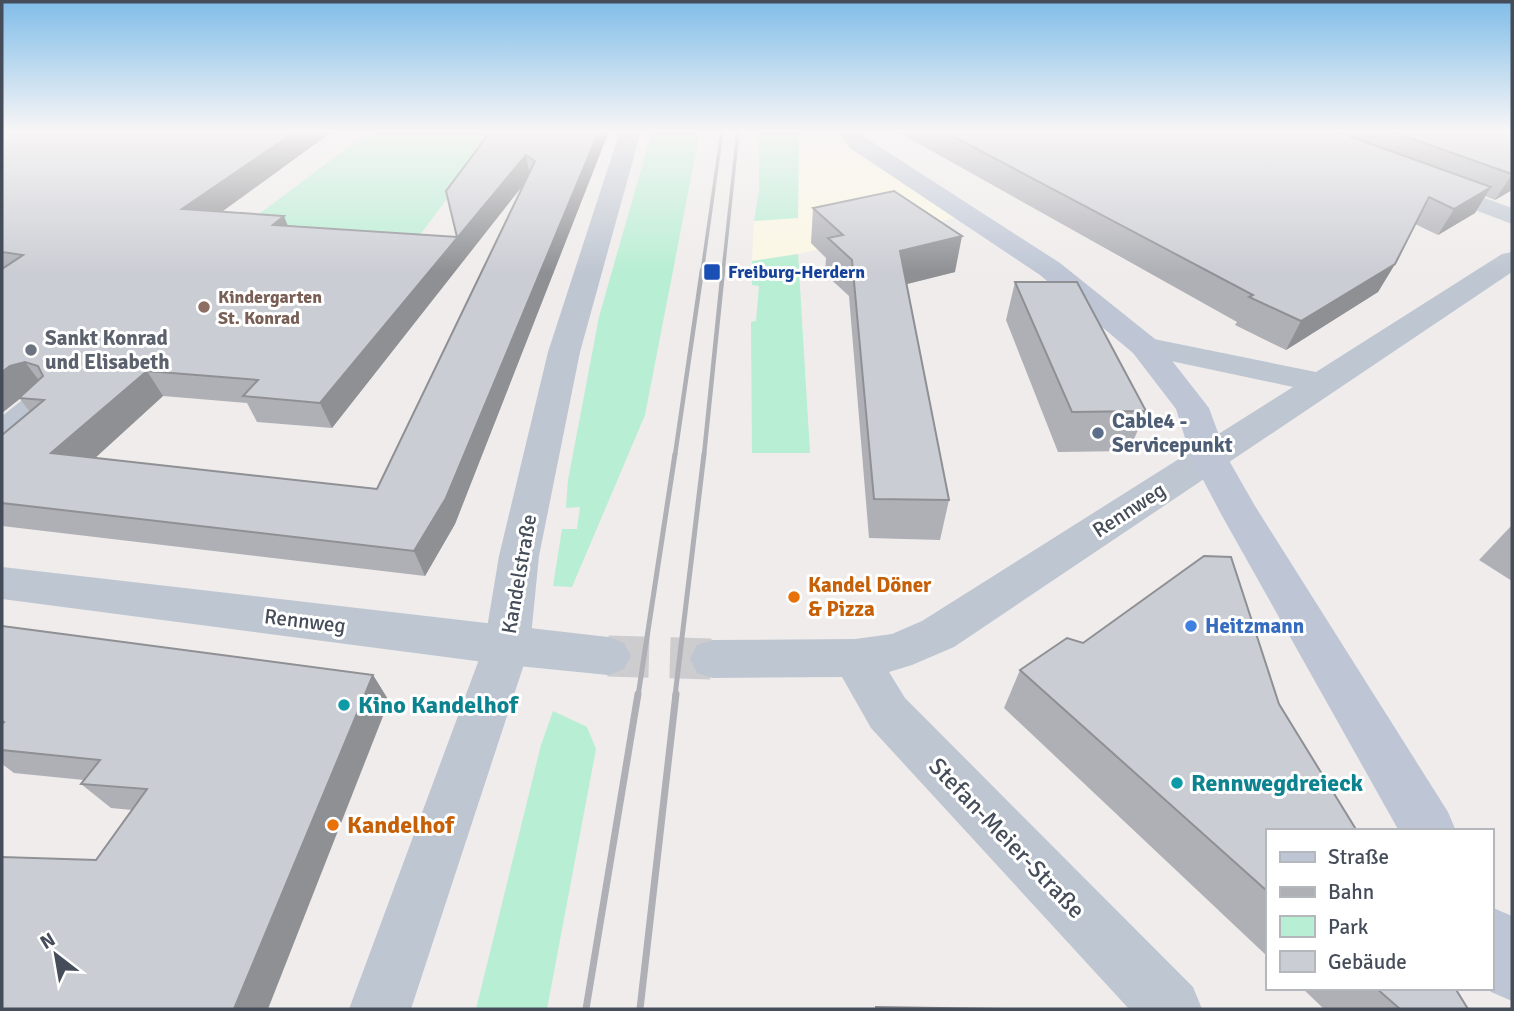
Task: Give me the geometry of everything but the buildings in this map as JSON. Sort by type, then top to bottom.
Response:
[{"type":"main road","points":[[912,178],[1050,269],[1108,320],[1144,346],[1192,408],[1209,457],[1240,514],[1428,829]]},
{"type":"main road","points":[[1108,320],[1118,348],[1170,422],[1209,457]]},
{"type":"main road","points":[[1493,939],[1512,971]]},
{"type":"street","name":"Kandelstraße","points":[[380,1009],[507,646],[519,556],[564,352],[617,178]]},
{"type":"street","points":[[1411,178],[1512,217]]},
{"type":"street","name":"Rennweg","points":[[713,659],[855,658],[896,652],[939,634],[1512,260]]},
{"type":"street","points":[[1144,346],[1320,383]]},
{"type":"street","points":[[2,434],[43,400]]},
{"type":"street","name":"Rennweg","points":[[2,583],[507,646],[608,656]]},
{"type":"street","name":"Stefan-Meier-Straße","points":[[855,658],[888,713],[1171,1009]]},
{"type":"shaded area","points":[[798,178],[896,178],[955,218],[798,254],[752,261],[754,221],[798,217]]},
{"type":"green space","points":[[307,178],[463,178],[404,256],[251,220]]},
{"type":"green space","points":[[639,178],[691,178],[645,415],[572,587],[553,586],[562,529],[577,529],[580,507],[566,508],[568,480],[599,317]]},
{"type":"green space","points":[[759,178],[798,178],[798,218],[754,221]]},
{"type":"green space","points":[[798,254],[810,453],[752,453],[751,322],[756,321],[759,286],[752,285],[752,261]]},
{"type":"green space","points":[[553,711],[587,727],[596,749],[547,1009],[476,1009],[541,745]]},
{"type":"tunnel","points":[[608,656],[713,659]]},
{"type":"railway","points":[[702,272],[715,178]]},
{"type":"railway","points":[[723,272],[733,178]]},
{"type":"railway","points":[[675,455],[702,270]]},
{"type":"railway","points":[[704,455],[723,270]]},
{"type":"railway","points":[[638,696],[675,454]]},
{"type":"railway","points":[[675,696],[704,454]]},
{"type":"railway","points":[[586,1009],[638,694]]},
{"type":"railway","points":[[640,1009],[676,694]]},
{"type":"place","name":"Freiburg-Herdern","points":[[712,272]]},
{"type":"place","name":"Kindergarten St. Konrad","points":[[204,307]]},
{"type":"place","name":"Sankt Konrad und Elisabeth","points":[[31,350]]},
{"type":"place","name":"Cable4 - Servicepunkt","points":[[1098,433]]},
{"type":"place","name":"Kandel Döner & Pizza","points":[[794,597]]},
{"type":"place","name":"Heitzmann","points":[[1191,626]]},
{"type":"place","name":"Kino Kandelhof","points":[[344,705]]},
{"type":"place","name":"Rennwegdreieck","points":[[1177,783]]},
{"type":"place","name":"Kandelhof","points":[[333,825]]}]
